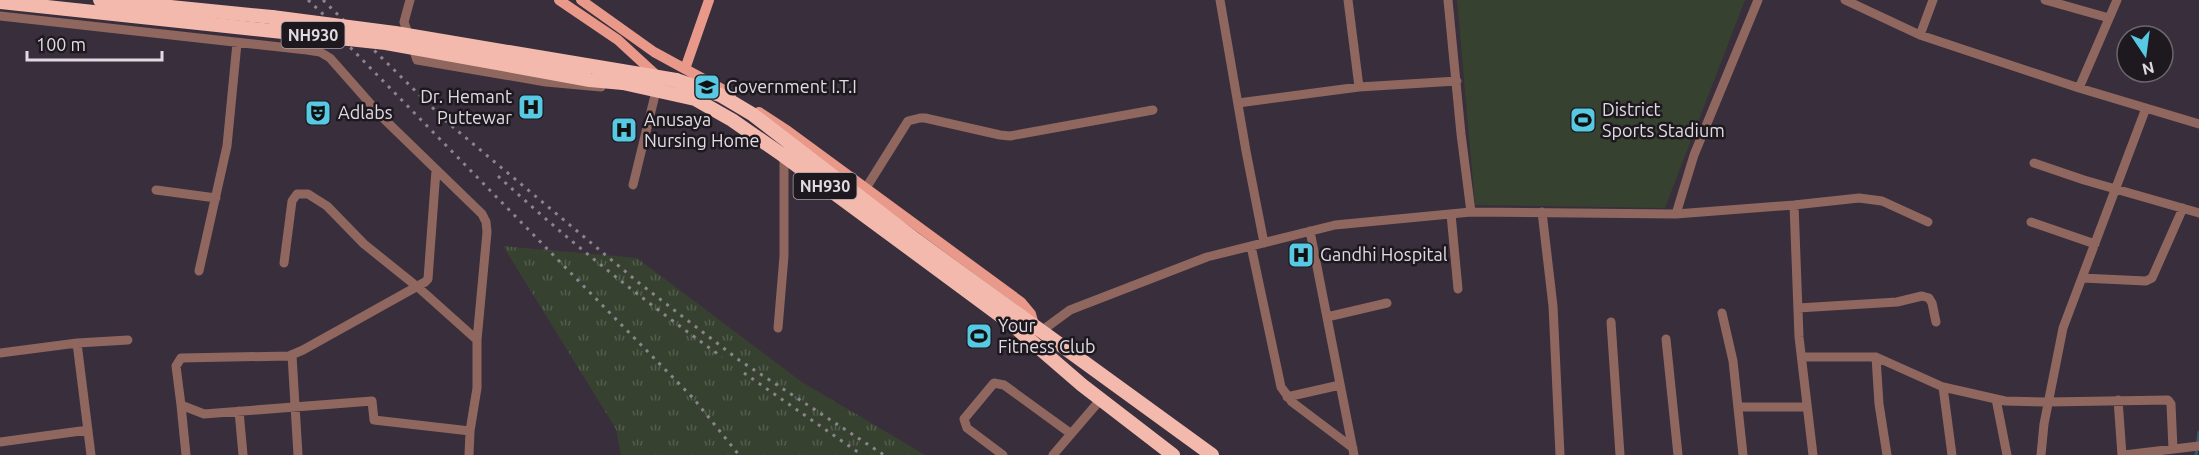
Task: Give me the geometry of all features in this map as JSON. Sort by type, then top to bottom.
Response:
[{"type":"highway","name":"NH930","points":[[100,0],[272,17],[395,33],[675,80],[720,95],[752,114],[1037,330],[1212,455]]},
{"type":"highway","name":"NH930","points":[[0,2],[386,44],[590,80],[623,83],[694,99],[732,120],[784,156],[1009,322],[1082,385],[1173,455]]},
{"type":"main road","points":[[559,0],[618,40],[679,96]]},
{"type":"main road","points":[[581,0],[654,52],[737,98],[788,131],[1021,302],[1032,314],[1037,330]]},
{"type":"main road","points":[[685,69],[709,0]]},
{"type":"street","points":[[410,0],[404,22],[417,60],[566,84],[650,89],[633,185]]},
{"type":"street","points":[[1220,0],[1264,243]]},
{"type":"street","points":[[1348,0],[1359,87]]},
{"type":"street","points":[[1448,0],[1471,212]]},
{"type":"street","points":[[1676,213],[1694,155],[1758,0]]},
{"type":"street","points":[[1845,0],[1920,35],[2079,88],[2199,124]]},
{"type":"street","points":[[1920,35],[1933,0]]},
{"type":"street","points":[[2045,0],[2109,18]]},
{"type":"street","points":[[2079,88],[2117,0]]},
{"type":"street","points":[[0,16],[307,50],[326,54],[336,63],[384,118],[482,214],[486,222],[477,340],[477,388],[470,431],[469,455]]},
{"type":"street","points":[[200,271],[227,146],[237,43]]},
{"type":"street","points":[[1238,103],[1359,87],[1457,81]]},
{"type":"street","points":[[2041,455],[2044,424],[2063,328],[2146,108]]},
{"type":"street","points":[[866,188],[908,121],[913,119],[925,118],[1010,136],[1153,110]]},
{"type":"street","points":[[778,328],[784,256],[784,156]]},
{"type":"street","points":[[2034,163],[2199,213]]},
{"type":"street","points":[[186,455],[176,366],[181,358],[292,355],[426,282],[436,170]]},
{"type":"street","points":[[156,190],[216,198]]},
{"type":"street","points":[[284,263],[292,201],[297,194],[308,194],[327,206],[364,244],[477,340]]},
{"type":"street","points":[[1037,330],[1070,310],[1207,257],[1335,225],[1471,212],[1676,213],[1859,198],[1882,201],[1928,222]]},
{"type":"street","points":[[1794,205],[1798,308],[1813,455]]},
{"type":"street","points":[[2082,278],[2146,281],[2152,278],[2183,208]]},
{"type":"street","points":[[1542,212],[1553,306],[1560,455]]},
{"type":"street","points":[[1451,214],[1458,289]]},
{"type":"street","points":[[2031,222],[2095,244]]},
{"type":"street","points":[[1310,231],[1353,452]]},
{"type":"street","points":[[1251,246],[1279,380],[1287,397],[1353,452]]},
{"type":"street","points":[[1798,308],[1897,302],[1922,296],[1929,298],[1932,303],[1936,322]]},
{"type":"street","points":[[1327,317],[1387,303]]},
{"type":"street","points":[[1722,313],[1733,360],[1743,455]]},
{"type":"street","points":[[1611,322],[1620,455]]},
{"type":"street","points":[[1666,339],[1678,455]]},
{"type":"street","points":[[0,353],[77,343],[128,340]]},
{"type":"street","points":[[77,343],[91,455]]},
{"type":"street","points":[[292,355],[298,455]]},
{"type":"street","points":[[1802,357],[1876,357],[1942,387],[1996,399],[2048,402],[2164,399],[2170,401],[2173,449]]},
{"type":"street","points":[[1876,357],[1879,404],[1887,455]]},
{"type":"street","points":[[1003,455],[967,428],[964,423],[964,418],[994,383],[1005,385],[1070,434]]},
{"type":"street","points":[[1287,397],[1340,385]]},
{"type":"street","points":[[1942,387],[1952,455]]},
{"type":"street","points":[[1053,455],[1101,399]]},
{"type":"street","points":[[1996,399],[2007,455]]},
{"type":"street","points":[[181,405],[204,414],[372,400],[374,420],[470,431]]},
{"type":"street","points":[[2118,400],[2123,455],[2199,446]]},
{"type":"street","points":[[1738,407],[1808,406]]},
{"type":"street","points":[[239,411],[243,455]]},
{"type":"street","points":[[0,442],[88,430]]},
{"type":"green space","name":"District Sports Stadium","points":[[1457,0],[1745,0],[1665,208],[1475,205]]},
{"type":"green space","points":[[503,246],[637,258],[802,382],[925,455],[621,455],[616,429]]},
{"type":"waterway","points":[[2196,455],[2199,432]]},
{"type":"railway","points":[[308,0],[355,44]]},
{"type":"railway","points":[[323,0],[447,122],[639,283],[739,360],[884,455]]},
{"type":"railway","points":[[344,41],[694,399],[739,455]]},
{"type":"railway","points":[[498,176],[607,270],[722,357]]},
{"type":"railway","points":[[744,373],[862,455]]},
{"type":"place","name":"Government I.T.I","points":[[707,87]]},
{"type":"place","name":"Dr. Hemant Puttewar","points":[[531,107]]},
{"type":"place","name":"Adlabs","points":[[318,113]]},
{"type":"place","name":"District Sports Stadium","points":[[1583,120]]},
{"type":"place","name":"Anusaya Nursing Home","points":[[624,130]]},
{"type":"place","name":"Gandhi Hospital","points":[[1301,255]]},
{"type":"place","name":"Your Fitness Club","points":[[979,336]]}]
